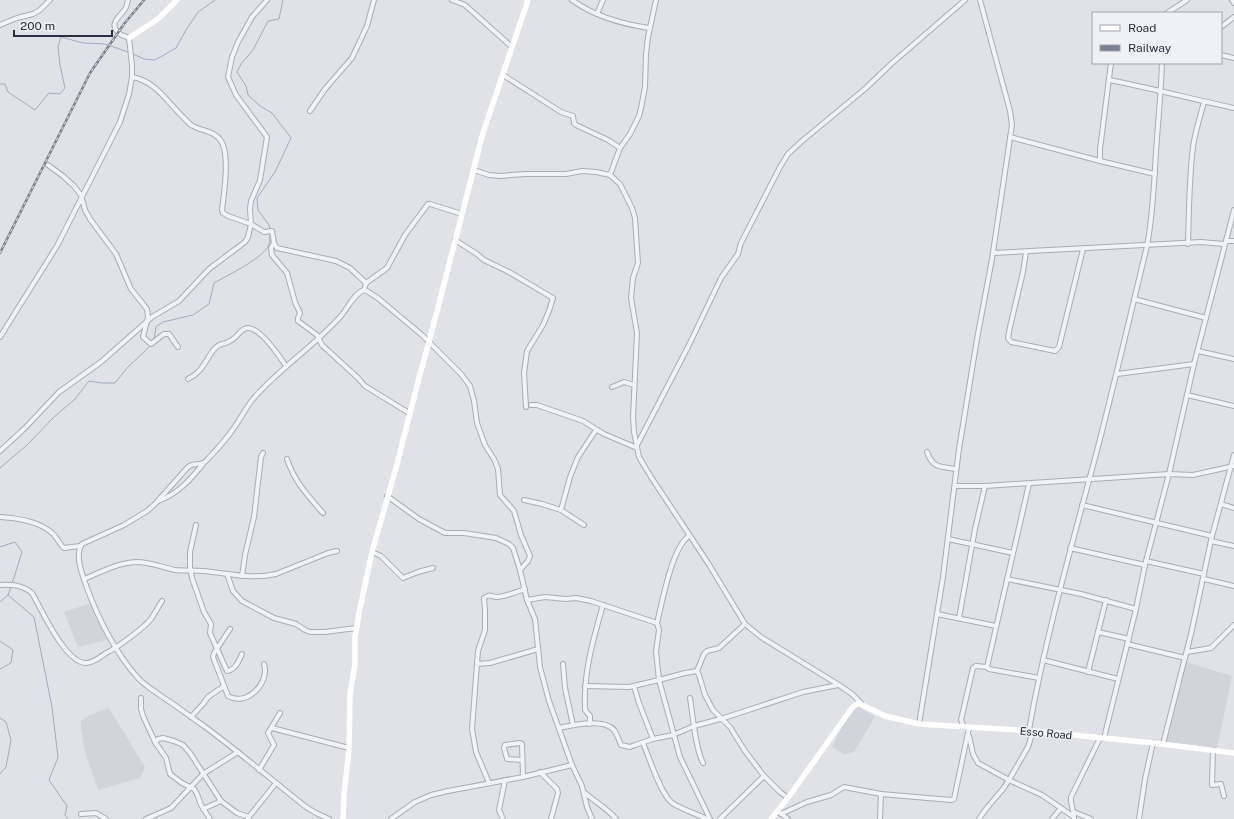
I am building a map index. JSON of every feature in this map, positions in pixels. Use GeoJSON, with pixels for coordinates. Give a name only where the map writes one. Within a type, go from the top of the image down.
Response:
{"type":"FeatureCollection","features":[{"type":"Feature","properties":{"kind":"street"},"geometry":{"type":"LineString","coordinates":[[0,25],[36,13],[50,0]]}},
{"type":"Feature","properties":{"kind":"street"},"geometry":{"type":"LineString","coordinates":[[128,0],[126,8],[114,23],[120,34],[129,38]]}},
{"type":"Feature","properties":{"kind":"street"},"geometry":{"type":"LineString","coordinates":[[129,38],[158,20],[177,0]]}},
{"type":"Feature","properties":{"kind":"street"},"geometry":{"type":"LineString","coordinates":[[0,451],[60,392],[101,362],[152,317],[179,301],[209,269],[245,242],[248,238],[251,224],[251,201],[261,176],[267,137],[236,95],[229,81],[228,74],[232,57],[238,42],[252,17],[267,0]]}},
{"type":"Feature","properties":{"kind":"street"},"geometry":{"type":"LineString","coordinates":[[310,111],[325,89],[352,58],[367,26],[374,0]]}},
{"type":"Feature","properties":{"kind":"street"},"geometry":{"type":"LineString","coordinates":[[452,0],[465,5],[512,47]]}},
{"type":"Feature","properties":{"kind":"street"},"geometry":{"type":"LineString","coordinates":[[343,819],[349,748],[350,697],[355,666],[356,628],[372,552],[429,342],[483,133],[528,0]]}},
{"type":"Feature","properties":{"kind":"street"},"geometry":{"type":"LineString","coordinates":[[572,0],[580,6],[606,18],[649,28]]}},
{"type":"Feature","properties":{"kind":"street"},"geometry":{"type":"LineString","coordinates":[[597,14],[604,0]]}},
{"type":"Feature","properties":{"kind":"street"},"geometry":{"type":"LineString","coordinates":[[610,175],[620,148],[630,134],[642,108],[649,28],[656,0]]}},
{"type":"Feature","properties":{"kind":"street"},"geometry":{"type":"LineString","coordinates":[[637,447],[721,278],[738,254],[741,243],[785,158],[802,141],[866,88],[891,64],[965,0]]}},
{"type":"Feature","properties":{"kind":"street"},"geometry":{"type":"LineString","coordinates":[[919,724],[948,539],[956,469],[974,354],[993,254],[1012,125],[1012,117],[980,0]]}},
{"type":"Feature","properties":{"kind":"street"},"geometry":{"type":"LineString","coordinates":[[1172,12],[1187,0]]}},
{"type":"Feature","properties":{"kind":"street"},"geometry":{"type":"LineString","coordinates":[[1222,26],[1234,17]]}},
{"type":"Feature","properties":{"kind":"street"},"geometry":{"type":"LineString","coordinates":[[0,337],[50,257],[69,223],[120,122],[129,94],[132,77],[129,38]]}},
{"type":"Feature","properties":{"kind":"street"},"geometry":{"type":"LineString","coordinates":[[1222,55],[1234,58]]}},
{"type":"Feature","properties":{"kind":"street"},"geometry":{"type":"LineString","coordinates":[[1100,161],[1100,149],[1111,64]]}},
{"type":"Feature","properties":{"kind":"street"},"geometry":{"type":"LineString","coordinates":[[979,819],[1009,780],[1029,744],[1043,660],[1070,548],[1116,374],[1151,229],[1162,64]]}},
{"type":"Feature","properties":{"kind":"street"},"geometry":{"type":"LineString","coordinates":[[502,75],[561,112],[573,116],[574,123],[576,125],[608,140],[620,148]]}},
{"type":"Feature","properties":{"kind":"street"},"geometry":{"type":"LineString","coordinates":[[132,77],[154,86],[192,125],[211,132],[220,139],[225,160],[225,186],[222,212],[228,216],[251,224],[264,232],[272,231],[274,243],[271,252],[287,273],[295,302],[300,313],[297,320],[318,338],[322,345],[354,374],[364,386],[409,412]]}},
{"type":"Feature","properties":{"kind":"street"},"geometry":{"type":"LineString","coordinates":[[1109,80],[1147,87],[1161,92],[1234,108]]}},
{"type":"Feature","properties":{"kind":"street"},"geometry":{"type":"LineString","coordinates":[[1188,244],[1189,198],[1193,151],[1204,102]]}},
{"type":"Feature","properties":{"kind":"street"},"geometry":{"type":"LineString","coordinates":[[1010,137],[1155,174]]}},
{"type":"Feature","properties":{"kind":"street"},"geometry":{"type":"LineString","coordinates":[[48,165],[70,181],[82,197],[85,210],[90,219],[112,247],[120,261],[131,289],[147,308],[148,317],[143,334],[144,338],[151,344],[164,334],[169,334],[178,347]]}},
{"type":"Feature","properties":{"kind":"street"},"geometry":{"type":"LineString","coordinates":[[474,170],[500,176],[525,174],[566,174],[582,171],[610,175],[620,184],[632,208],[635,218],[638,263],[633,278],[631,298],[637,333],[633,417],[639,457],[708,563],[745,624],[761,638],[839,685],[852,694],[861,704]]}},
{"type":"Feature","properties":{"kind":"street"},"geometry":{"type":"LineString","coordinates":[[157,502],[171,496],[179,490],[232,432],[252,400],[286,366],[340,317],[358,294],[364,290],[366,283],[387,268],[405,235],[428,204],[462,214]]}},
{"type":"Feature","properties":{"kind":"street"},"geometry":{"type":"LineString","coordinates":[[1074,816],[1071,797],[1102,738],[1128,642],[1194,364],[1234,210]]}},
{"type":"Feature","properties":{"kind":"street"},"geometry":{"type":"LineString","coordinates":[[455,240],[484,260],[509,272],[553,298],[543,325],[527,351],[524,365],[526,407]]}},
{"type":"Feature","properties":{"kind":"street"},"geometry":{"type":"LineString","coordinates":[[993,254],[1053,249],[1083,249],[1210,242],[1225,243],[1234,241]]}},
{"type":"Feature","properties":{"kind":"street"},"geometry":{"type":"LineString","coordinates":[[274,243],[278,248],[283,250],[336,262],[350,268],[366,283]]}},
{"type":"Feature","properties":{"kind":"street"},"geometry":{"type":"LineString","coordinates":[[1026,252],[1008,338],[1011,342],[1055,351],[1059,347],[1083,249]]}},
{"type":"Feature","properties":{"kind":"street"},"geometry":{"type":"LineString","coordinates":[[364,290],[379,299],[429,342],[461,374],[470,386],[477,423],[485,444],[498,469],[500,495],[514,511],[521,535],[530,556],[528,561],[520,570]]}},
{"type":"Feature","properties":{"kind":"street"},"geometry":{"type":"LineString","coordinates":[[1134,299],[1206,318]]}},
{"type":"Feature","properties":{"kind":"street"},"geometry":{"type":"LineString","coordinates":[[188,379],[202,369],[216,347],[221,343],[230,341],[246,328],[252,328],[266,340],[286,366]]}},
{"type":"Feature","properties":{"kind":"street"},"geometry":{"type":"LineString","coordinates":[[1198,351],[1234,360]]}},
{"type":"Feature","properties":{"kind":"street"},"geometry":{"type":"LineString","coordinates":[[1116,374],[1194,364]]}},
{"type":"Feature","properties":{"kind":"street"},"geometry":{"type":"LineString","coordinates":[[612,387],[624,382],[634,385]]}},
{"type":"Feature","properties":{"kind":"street"},"geometry":{"type":"LineString","coordinates":[[1187,395],[1234,406]]}},
{"type":"Feature","properties":{"kind":"street"},"geometry":{"type":"LineString","coordinates":[[531,405],[537,405],[583,421],[611,438],[637,447]]}},
{"type":"Feature","properties":{"kind":"street"},"geometry":{"type":"LineString","coordinates":[[561,510],[570,477],[578,457],[596,430]]}},
{"type":"Feature","properties":{"kind":"street"},"geometry":{"type":"LineString","coordinates":[[927,452],[932,463],[935,465],[956,469]]}},
{"type":"Feature","properties":{"kind":"street"},"geometry":{"type":"LineString","coordinates":[[242,576],[247,543],[254,517],[261,457],[263,453]]}},
{"type":"Feature","properties":{"kind":"street"},"geometry":{"type":"LineString","coordinates":[[1163,744],[1204,579],[1212,539],[1234,455]]}},
{"type":"Feature","properties":{"kind":"street"},"geometry":{"type":"LineString","coordinates":[[287,460],[292,473],[303,491],[323,513]]}},
{"type":"Feature","properties":{"kind":"street"},"geometry":{"type":"LineString","coordinates":[[0,517],[29,521],[47,529],[53,533],[64,548],[80,546],[85,542],[124,525],[147,511],[188,467],[192,464],[198,465],[205,462]]}},
{"type":"Feature","properties":{"kind":"street"},"geometry":{"type":"LineString","coordinates":[[955,486],[1029,484],[1169,474],[1193,475],[1232,466]]}},
{"type":"Feature","properties":{"kind":"street"},"geometry":{"type":"LineString","coordinates":[[987,667],[1029,484]]}},
{"type":"Feature","properties":{"kind":"street"},"geometry":{"type":"LineString","coordinates":[[959,618],[972,544],[985,486]]}},
{"type":"Feature","properties":{"kind":"street"},"geometry":{"type":"LineString","coordinates":[[387,496],[419,519],[445,533],[485,536],[503,540],[513,548],[527,600],[535,619],[544,684],[572,765],[584,792],[587,807],[592,819]]}},
{"type":"Feature","properties":{"kind":"street"},"geometry":{"type":"LineString","coordinates":[[524,500],[561,510],[584,525]]}},
{"type":"Feature","properties":{"kind":"street"},"geometry":{"type":"LineString","coordinates":[[1221,504],[1234,508]]}},
{"type":"Feature","properties":{"kind":"street"},"geometry":{"type":"LineString","coordinates":[[1082,505],[1156,522],[1234,546]]}},
{"type":"Feature","properties":{"kind":"street"},"geometry":{"type":"LineString","coordinates":[[196,525],[189,557],[191,570],[204,612],[212,624],[210,633],[224,668],[228,671],[237,664],[242,654]]}},
{"type":"Feature","properties":{"kind":"street"},"geometry":{"type":"LineString","coordinates":[[689,536],[684,540],[674,557],[657,623],[659,630],[656,652],[659,680],[680,757],[710,819]]}},
{"type":"Feature","properties":{"kind":"street"},"geometry":{"type":"LineString","coordinates":[[948,539],[1013,553]]}},
{"type":"Feature","properties":{"kind":"street"},"geometry":{"type":"LineString","coordinates":[[80,546],[80,565],[84,580],[101,619],[129,667],[144,684],[238,752],[306,807],[329,819]]}},
{"type":"Feature","properties":{"kind":"street"},"geometry":{"type":"LineString","coordinates":[[1070,548],[1204,574]]}},
{"type":"Feature","properties":{"kind":"street"},"geometry":{"type":"LineString","coordinates":[[84,580],[115,566],[135,562],[155,564],[176,570],[191,570],[254,577],[271,575],[337,551]]}},
{"type":"Feature","properties":{"kind":"street"},"geometry":{"type":"LineString","coordinates":[[372,552],[381,556],[403,578],[433,568]]}},
{"type":"Feature","properties":{"kind":"street"},"geometry":{"type":"LineString","coordinates":[[227,574],[230,586],[238,597],[247,605],[274,618],[296,624],[310,632],[325,632],[356,628]]}},
{"type":"Feature","properties":{"kind":"street"},"geometry":{"type":"LineString","coordinates":[[1007,579],[1106,600],[1136,610]]}},
{"type":"Feature","properties":{"kind":"street"},"geometry":{"type":"LineString","coordinates":[[1204,579],[1234,586]]}},
{"type":"Feature","properties":{"kind":"street"},"geometry":{"type":"LineString","coordinates":[[0,584],[26,588],[32,593],[63,648],[83,663],[92,662],[116,647],[148,622],[162,600]]}},
{"type":"Feature","properties":{"kind":"street"},"geometry":{"type":"LineString","coordinates":[[489,783],[476,752],[472,729],[478,647],[485,630],[484,597],[490,595],[498,597],[525,589]]}},
{"type":"Feature","properties":{"kind":"street"},"geometry":{"type":"LineString","coordinates":[[527,600],[545,597],[566,599],[576,598],[603,605],[657,623]]}},
{"type":"Feature","properties":{"kind":"street"},"geometry":{"type":"LineString","coordinates":[[1088,672],[1106,600]]}},
{"type":"Feature","properties":{"kind":"street"},"geometry":{"type":"LineString","coordinates":[[589,724],[590,716],[584,710],[585,686],[591,647],[603,605]]}},
{"type":"Feature","properties":{"kind":"street"},"geometry":{"type":"LineString","coordinates":[[937,614],[996,626]]}},
{"type":"Feature","properties":{"kind":"street"},"geometry":{"type":"LineString","coordinates":[[745,624],[719,648],[707,651],[704,654],[697,671],[708,702],[713,710],[730,728],[745,752],[764,776],[788,798]]}},
{"type":"Feature","properties":{"kind":"street"},"geometry":{"type":"LineString","coordinates":[[1186,652],[1210,648],[1234,625]]}},
{"type":"Feature","properties":{"kind":"street"},"geometry":{"type":"LineString","coordinates":[[230,629],[214,653],[213,657],[227,695],[238,699],[248,697],[260,687],[265,672],[264,664]]}},
{"type":"Feature","properties":{"kind":"street"},"geometry":{"type":"LineString","coordinates":[[1098,632],[1185,658]]}},
{"type":"Feature","properties":{"kind":"street"},"geometry":{"type":"LineString","coordinates":[[477,664],[490,663],[538,649]]}},
{"type":"Feature","properties":{"kind":"street"},"geometry":{"type":"LineString","coordinates":[[1043,660],[1118,679]]}},
{"type":"Feature","properties":{"kind":"street"},"geometry":{"type":"LineString","coordinates":[[563,664],[565,688],[573,725]]}},
{"type":"Feature","properties":{"kind":"street"},"geometry":{"type":"LineString","coordinates":[[1039,678],[989,669],[987,667],[976,666],[973,668],[961,720],[967,729],[973,754],[978,764],[1042,795],[1074,816],[1091,819]]}},
{"type":"Feature","properties":{"kind":"street"},"geometry":{"type":"LineString","coordinates":[[585,686],[634,686],[697,671]]}},
{"type":"Feature","properties":{"kind":"street"},"geometry":{"type":"LineString","coordinates":[[559,728],[595,723],[608,726],[614,730],[621,745],[630,747],[803,692],[839,685]]}},
{"type":"Feature","properties":{"kind":"street"},"geometry":{"type":"LineString","coordinates":[[191,717],[204,704],[208,697],[224,686]]}},
{"type":"Feature","properties":{"kind":"street"},"geometry":{"type":"LineString","coordinates":[[634,686],[653,739]]}},
{"type":"Feature","properties":{"kind":"street"},"geometry":{"type":"LineString","coordinates":[[141,698],[142,716],[155,742],[166,758],[170,774],[182,783],[191,787],[197,794],[203,809],[210,819]]}},
{"type":"Feature","properties":{"kind":"street"},"geometry":{"type":"LineString","coordinates":[[690,698],[694,726],[703,763]]}},
{"type":"Feature","properties":{"kind":"street"},"geometry":{"type":"LineString","coordinates":[[771,819],[779,812],[855,704],[861,704]]}},
{"type":"Feature","properties":{"kind":"street","name":"Esso Road"},"geometry":{"type":"LineString","coordinates":[[861,704],[885,716],[919,724],[967,729],[1031,731],[1163,744],[1234,753]]}},
{"type":"Feature","properties":{"kind":"street"},"geometry":{"type":"LineString","coordinates":[[259,770],[274,746],[268,734],[280,713]]}},
{"type":"Feature","properties":{"kind":"street"},"geometry":{"type":"LineString","coordinates":[[272,728],[349,748]]}},
{"type":"Feature","properties":{"kind":"street"},"geometry":{"type":"LineString","coordinates":[[779,812],[831,795],[844,787],[881,794],[951,800],[954,799],[967,729]]}},
{"type":"Feature","properties":{"kind":"street"},"geometry":{"type":"LineString","coordinates":[[155,742],[159,739],[166,738],[183,745],[190,753],[221,801],[237,813],[248,818],[276,783]]}},
{"type":"Feature","properties":{"kind":"street"},"geometry":{"type":"LineString","coordinates":[[522,760],[507,760],[504,748],[505,745],[520,743],[522,760],[523,777]]}},
{"type":"Feature","properties":{"kind":"street"},"geometry":{"type":"LineString","coordinates":[[643,743],[659,783],[668,799],[675,805],[707,819]]}},
{"type":"Feature","properties":{"kind":"street"},"geometry":{"type":"LineString","coordinates":[[1139,819],[1145,779],[1153,743]]}},
{"type":"Feature","properties":{"kind":"street"},"geometry":{"type":"LineString","coordinates":[[1213,750],[1212,785],[1221,784],[1224,796]]}},
{"type":"Feature","properties":{"kind":"street"},"geometry":{"type":"LineString","coordinates":[[146,819],[169,810],[203,774],[238,752]]}},
{"type":"Feature","properties":{"kind":"street"},"geometry":{"type":"LineString","coordinates":[[392,819],[416,802],[432,795],[523,777],[572,765]]}},
{"type":"Feature","properties":{"kind":"street"},"geometry":{"type":"LineString","coordinates":[[540,772],[557,789],[558,793],[551,819]]}},
{"type":"Feature","properties":{"kind":"street"},"geometry":{"type":"LineString","coordinates":[[720,819],[764,776]]}},
{"type":"Feature","properties":{"kind":"street"},"geometry":{"type":"LineString","coordinates":[[503,819],[499,810],[504,780]]}},
{"type":"Feature","properties":{"kind":"street"},"geometry":{"type":"LineString","coordinates":[[584,792],[609,811],[616,819]]}},
{"type":"Feature","properties":{"kind":"street"},"geometry":{"type":"LineString","coordinates":[[880,819],[881,794]]}},
{"type":"Feature","properties":{"kind":"street"},"geometry":{"type":"LineString","coordinates":[[203,809],[221,801]]}},
{"type":"Feature","properties":{"kind":"street"},"geometry":{"type":"LineString","coordinates":[[1052,819],[1061,808]]}},
{"type":"Feature","properties":{"kind":"street"},"geometry":{"type":"LineString","coordinates":[[779,812],[788,819]]}},
{"type":"Feature","properties":{"kind":"street"},"geometry":{"type":"LineString","coordinates":[[82,814],[96,813],[106,819]]}},
{"type":"Feature","properties":{"kind":"shaded area"},"geometry":{"type":"Polygon","coordinates":[[[91,603],[107,640],[78,647],[64,612],[91,603]]]}},
{"type":"Feature","properties":{"kind":"shaded area"},"geometry":{"type":"Polygon","coordinates":[[[1186,662],[1232,676],[1217,749],[1165,742],[1186,662]]]}},
{"type":"Feature","properties":{"kind":"shaded area"},"geometry":{"type":"Polygon","coordinates":[[[856,705],[875,717],[854,752],[844,754],[832,747],[841,728],[856,705]]]}},
{"type":"Feature","properties":{"kind":"shaded area"},"geometry":{"type":"Polygon","coordinates":[[[109,708],[145,767],[140,778],[98,790],[86,755],[81,731],[81,721],[90,715],[109,708]]]}},
{"type":"Feature","properties":{"kind":"waterway"},"geometry":{"type":"LineString","coordinates":[[133,54],[144,59],[155,60],[176,48],[198,12],[215,0]]}},
{"type":"Feature","properties":{"kind":"waterway"},"geometry":{"type":"LineString","coordinates":[[270,229],[269,225],[258,210],[257,198],[275,172],[291,138],[272,113],[260,106],[248,95],[246,86],[237,72],[241,64],[253,50],[268,21],[279,19],[283,0]]}},
{"type":"Feature","properties":{"kind":"waterway"},"geometry":{"type":"LineString","coordinates":[[0,84],[5,84],[8,92],[35,110],[49,93],[60,94],[65,88],[58,46],[61,37],[83,43],[105,44],[128,52]]}},
{"type":"Feature","properties":{"kind":"waterway"},"geometry":{"type":"LineString","coordinates":[[154,340],[156,327],[163,322],[193,315],[209,304],[214,283],[259,256],[269,245],[270,233]]}},
{"type":"Feature","properties":{"kind":"waterway"},"geometry":{"type":"LineString","coordinates":[[0,468],[27,445],[54,417],[75,399],[89,381],[115,383],[127,368],[150,346]]}},
{"type":"Feature","properties":{"kind":"waterway"},"geometry":{"type":"LineString","coordinates":[[0,547],[15,542],[22,552],[12,584]]}},
{"type":"Feature","properties":{"kind":"waterway"},"geometry":{"type":"LineString","coordinates":[[0,602],[8,595],[11,587]]}},
{"type":"Feature","properties":{"kind":"waterway"},"geometry":{"type":"LineString","coordinates":[[8,595],[34,617],[52,707],[58,757],[49,780],[67,806],[65,815],[68,819]]}},
{"type":"Feature","properties":{"kind":"waterway"},"geometry":{"type":"LineString","coordinates":[[0,641],[13,650],[11,663],[0,669]]}},
{"type":"Feature","properties":{"kind":"waterway"},"geometry":{"type":"LineString","coordinates":[[0,718],[6,722],[11,740],[6,767],[0,774]]}},
{"type":"Feature","properties":{"kind":"railway"},"geometry":{"type":"LineString","coordinates":[[0,253],[90,73],[124,24],[144,0]]}}]}
